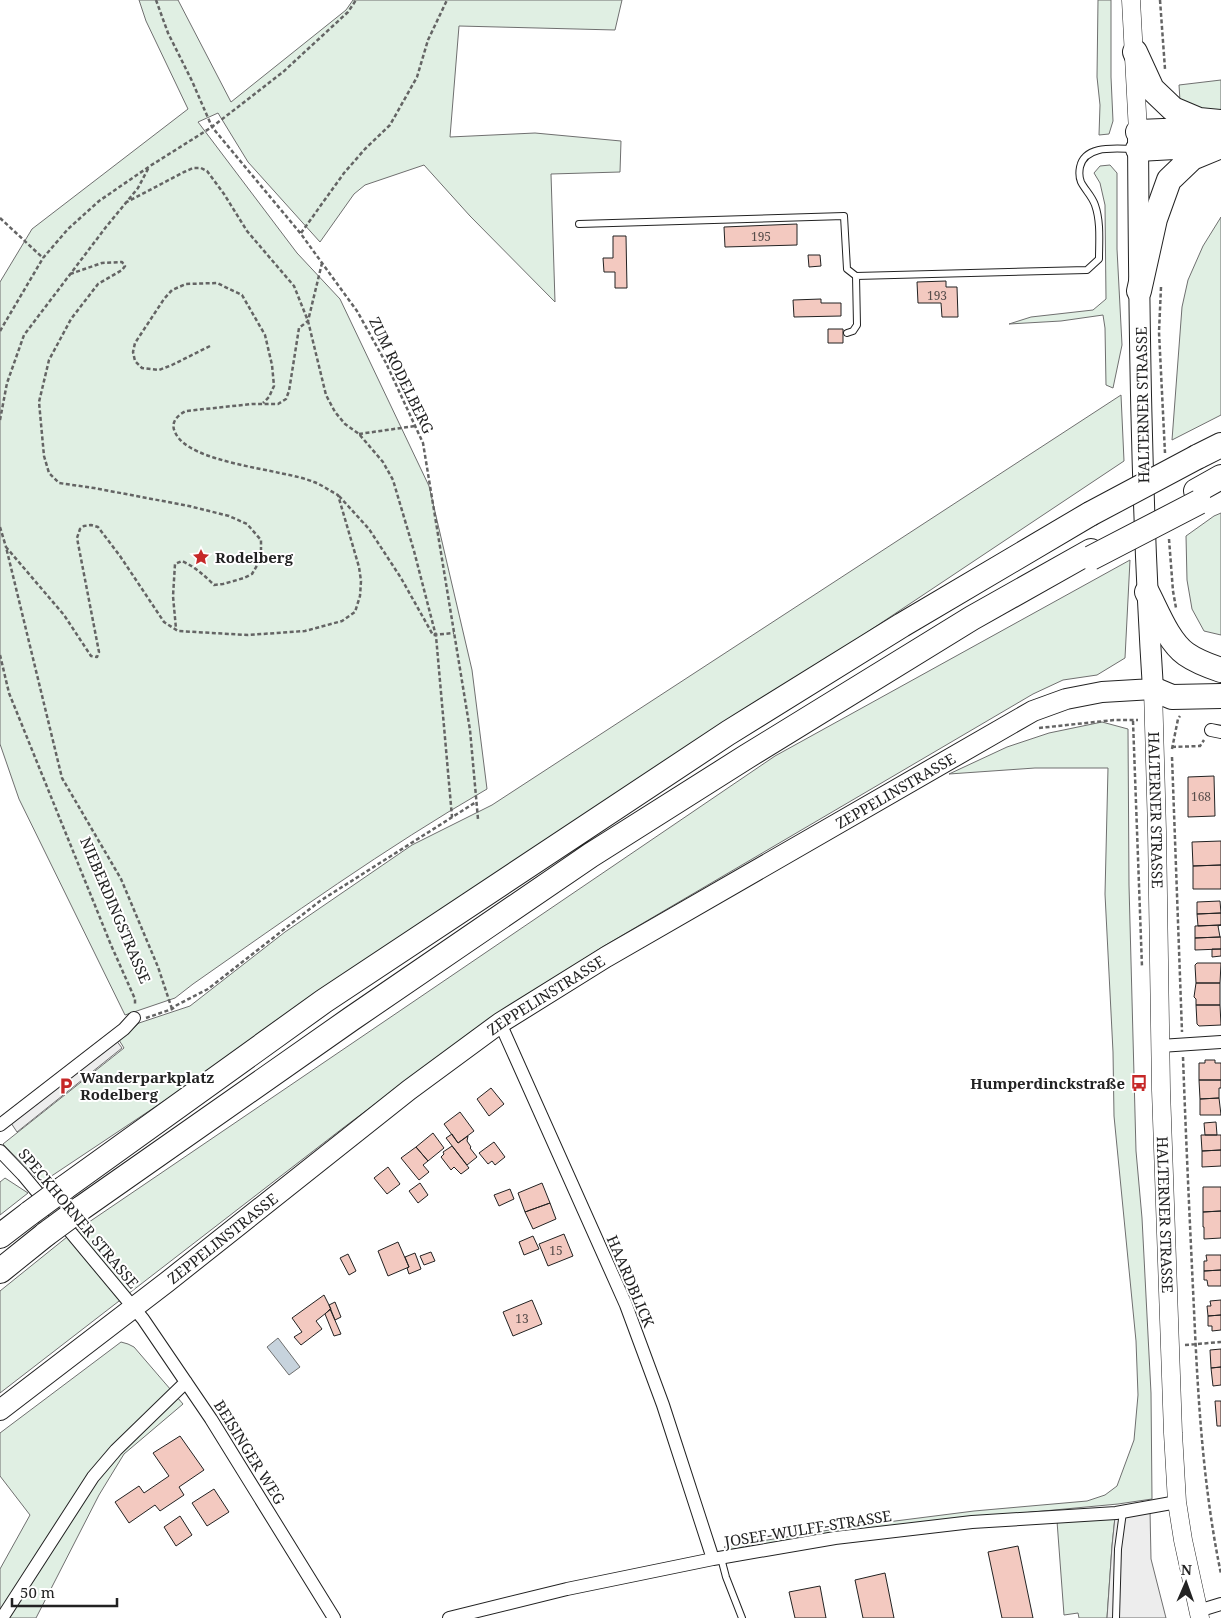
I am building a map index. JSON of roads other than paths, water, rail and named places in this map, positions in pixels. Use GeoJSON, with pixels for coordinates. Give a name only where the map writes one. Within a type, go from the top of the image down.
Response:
{"type":"FeatureCollection","features":[{"type":"Feature","properties":{"kind":"highway"},"geometry":{"type":"LineString","coordinates":[[1134,52],[1152,89],[1173,109],[1199,120],[1221,122]]}},
{"type":"Feature","properties":{"kind":"highway"},"geometry":{"type":"LineString","coordinates":[[1138,140],[1221,128]]}},
{"type":"Feature","properties":{"kind":"highway"},"geometry":{"type":"LineString","coordinates":[[1138,140],[1221,145]]}},
{"type":"Feature","properties":{"kind":"highway"},"geometry":{"type":"LineString","coordinates":[[1150,287],[1155,219],[1170,180],[1192,158],[1221,145]]}},
{"type":"Feature","properties":{"kind":"highway"},"geometry":{"type":"LineString","coordinates":[[0,1236],[324,1001],[728,733],[902,625],[1090,514],[1221,445]]}},
{"type":"Feature","properties":{"kind":"highway"},"geometry":{"type":"LineString","coordinates":[[0,1270],[80,1209],[591,855],[824,708],[972,618],[1197,496],[1221,477]]}},
{"type":"Feature","properties":{"kind":"highway"},"geometry":{"type":"LineString","coordinates":[[1197,496],[1221,492]]}},
{"type":"Feature","properties":{"kind":"highway"},"geometry":{"type":"LineString","coordinates":[[1147,592],[1170,636],[1185,653],[1208,666],[1221,670]]}},
{"type":"Feature","properties":{"kind":"highway"},"geometry":{"type":"LineString","coordinates":[[1153,688],[1172,681],[1221,679]]}},
{"type":"Feature","properties":{"kind":"highway"},"geometry":{"type":"LineString","coordinates":[[1153,688],[1172,697],[1221,696]]}},
{"type":"Feature","properties":{"kind":"main road","name":"HALTERNER STRASSE"},"geometry":{"type":"LineString","coordinates":[[1131,0],[1138,140],[1150,287],[1147,592],[1154,720],[1160,1046],[1169,1346],[1178,1502],[1183,1540],[1199,1614]]}},
{"type":"Feature","properties":{"kind":"main road","name":"ZEPPELINSTRASSE"},"geometry":{"type":"LineString","coordinates":[[0,1410],[409,1090],[500,1023],[606,956],[1033,711],[1066,699],[1102,692],[1153,688]]}},
{"type":"Feature","properties":{"kind":"street"},"geometry":{"type":"LineString","coordinates":[[0,1126],[124,1030],[134,1018]]}},
{"type":"Feature","properties":{"kind":"street","name":"HAARDBLICK"},"geometry":{"type":"LineString","coordinates":[[500,1023],[626,1305],[717,1558]]}},
{"type":"Feature","properties":{"kind":"street"},"geometry":{"type":"LineString","coordinates":[[1160,1046],[1221,1042]]}},
{"type":"Feature","properties":{"kind":"street","name":"SPECKHORNER STRASSE"},"geometry":{"type":"LineString","coordinates":[[0,1151],[23,1175],[134,1307]]}},
{"type":"Feature","properties":{"kind":"street","name":"BEISINGER WEG"},"geometry":{"type":"LineString","coordinates":[[134,1307],[211,1420],[334,1618]]}},
{"type":"Feature","properties":{"kind":"street"},"geometry":{"type":"LineString","coordinates":[[2,1618],[93,1477],[116,1450],[186,1382]]}},
{"type":"Feature","properties":{"kind":"street","name":"JOSEF-WULFF-STRASSE"},"geometry":{"type":"LineString","coordinates":[[449,1618],[567,1589],[717,1558],[834,1538],[972,1522],[1123,1512],[1178,1502]]}},
{"type":"Feature","properties":{"kind":"street"},"geometry":{"type":"LineString","coordinates":[[1199,1614],[1221,1604]]}},
{"type":"Feature","properties":{"kind":"lane"},"geometry":{"type":"LineString","coordinates":[[579,224],[844,216],[847,268],[856,276],[1087,270],[1099,260],[1099,224],[1096,206],[1080,181],[1081,162],[1088,155],[1100,150],[1138,140]]}},
{"type":"Feature","properties":{"kind":"lane"},"geometry":{"type":"LineString","coordinates":[[847,333],[853,331],[857,325],[856,276]]}},
{"type":"Feature","properties":{"kind":"lane"},"geometry":{"type":"LineString","coordinates":[[1116,1618],[1118,1549],[1123,1512]]}},
{"type":"Feature","properties":{"kind":"lane"},"geometry":{"type":"LineString","coordinates":[[717,1558],[742,1618]]}},
{"type":"Feature","properties":{"kind":"place","name":"Rodelberg"},"geometry":{"type":"Point","coordinates":[201,557]}},
{"type":"Feature","properties":{"kind":"place","name":"Humperdinckstraße"},"geometry":{"type":"Point","coordinates":[1139,1083]}},
{"type":"Feature","properties":{"kind":"place","name":"Wanderparkplatz Rodelberg"},"geometry":{"type":"Point","coordinates":[66,1086]}}]}
